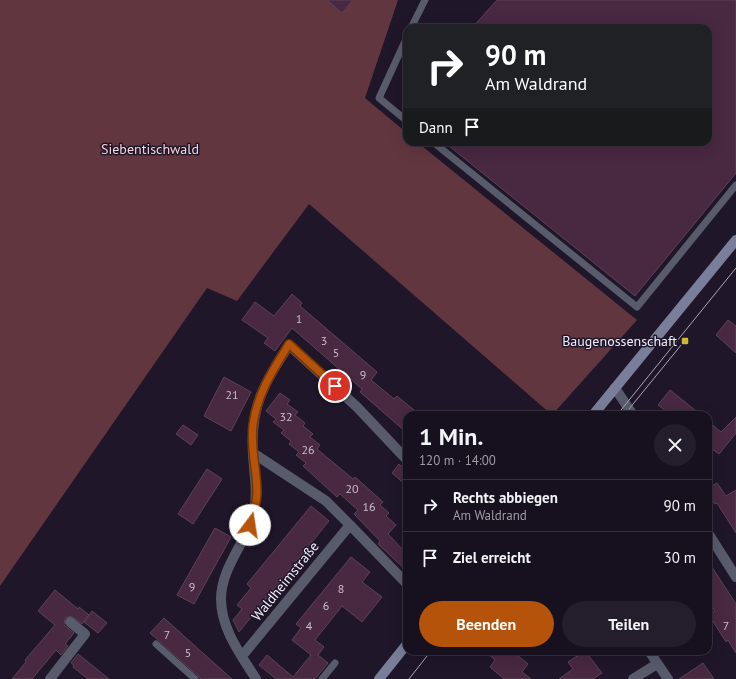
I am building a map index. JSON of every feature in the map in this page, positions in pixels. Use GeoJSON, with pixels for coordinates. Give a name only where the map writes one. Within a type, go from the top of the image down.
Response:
{"type":"FeatureCollection","features":[{"type":"Feature","properties":{"kind":"main road"},"geometry":{"type":"LineString","coordinates":[[596,411],[736,240]]}},
{"type":"Feature","properties":{"kind":"main road"},"geometry":{"type":"LineString","coordinates":[[379,679],[403,649]]}},
{"type":"Feature","properties":{"kind":"street"},"geometry":{"type":"LineString","coordinates":[[256,679],[242,656],[224,620],[221,599],[231,562],[250,525],[254,512],[257,493],[253,453],[253,426],[257,403],[266,382],[289,344],[324,376],[403,456]]}},
{"type":"Feature","properties":{"kind":"street"},"geometry":{"type":"LineString","coordinates":[[615,388],[630,411]]}},
{"type":"Feature","properties":{"kind":"street"},"geometry":{"type":"LineString","coordinates":[[253,453],[326,501],[403,580]]}},
{"type":"Feature","properties":{"kind":"street","name":"Waldheimstraße"},"geometry":{"type":"LineString","coordinates":[[242,656],[350,525]]}},
{"type":"Feature","properties":{"kind":"street"},"geometry":{"type":"LineString","coordinates":[[712,539],[736,577]]}},
{"type":"Feature","properties":{"kind":"street"},"geometry":{"type":"LineString","coordinates":[[50,679],[85,634],[70,622]]}},
{"type":"Feature","properties":{"kind":"street"},"geometry":{"type":"LineString","coordinates":[[651,655],[668,679]]}},
{"type":"Feature","properties":{"kind":"street"},"geometry":{"type":"LineString","coordinates":[[634,679],[657,664]]}},
{"type":"Feature","properties":{"kind":"lane"},"geometry":{"type":"LineString","coordinates":[[414,24],[425,0]]}},
{"type":"Feature","properties":{"kind":"lane"},"geometry":{"type":"LineString","coordinates":[[403,46],[379,98],[403,118]]}},
{"type":"Feature","properties":{"kind":"lane"},"geometry":{"type":"LineString","coordinates":[[438,146],[637,307],[736,185]]}},
{"type":"Feature","properties":{"kind":"lane"},"geometry":{"type":"LineString","coordinates":[[156,644],[195,679]]}},
{"type":"Feature","properties":{"kind":"lane"},"geometry":{"type":"LineString","coordinates":[[322,679],[335,663]]}},
{"type":"Feature","properties":{"kind":"green space","name":"Siebentischwald"},"geometry":{"type":"Polygon","coordinates":[[[0,0],[398,0],[365,98],[403,130],[403,146],[422,146],[637,320],[556,411],[547,411],[309,204],[237,301],[207,288],[0,586],[0,0]]]}},
{"type":"Feature","properties":{"kind":"building"},"geometry":{"type":"Polygon","coordinates":[[[327,0],[353,0],[342,13],[327,0]]]}},
{"type":"Feature","properties":{"kind":"building"},"geometry":{"type":"Polygon","coordinates":[[[497,0],[736,0],[736,173],[635,296],[449,146],[712,146],[712,24],[476,24],[497,0]]]}},
{"type":"Feature","properties":{"kind":"building"},"geometry":{"type":"Polygon","coordinates":[[[292,294],[302,303],[300,306],[377,372],[371,380],[394,399],[397,396],[415,411],[403,411],[403,430],[360,392],[362,389],[292,328],[275,351],[264,343],[268,338],[242,320],[255,302],[274,316],[292,294]]]}},
{"type":"Feature","properties":{"kind":"building"},"geometry":{"type":"Polygon","coordinates":[[[728,320],[736,326],[736,353],[716,335],[728,320]]]}},
{"type":"Feature","properties":{"kind":"building"},"geometry":{"type":"Polygon","coordinates":[[[224,377],[251,392],[231,431],[204,416],[224,377]]]}},
{"type":"Feature","properties":{"kind":"building"},"geometry":{"type":"Polygon","coordinates":[[[670,390],[696,411],[666,411],[658,405],[670,390]]]}},
{"type":"Feature","properties":{"kind":"building"},"geometry":{"type":"Polygon","coordinates":[[[280,393],[290,400],[287,404],[298,412],[295,415],[305,423],[303,426],[313,434],[310,437],[320,445],[317,449],[353,479],[355,477],[383,502],[380,505],[389,513],[386,516],[396,525],[388,534],[403,550],[403,567],[378,544],[380,541],[354,514],[358,510],[340,494],[337,497],[303,466],[306,463],[296,455],[299,452],[289,444],[291,441],[281,433],[284,430],[273,422],[276,419],[266,411],[280,393]]]}},
{"type":"Feature","properties":{"kind":"building"},"geometry":{"type":"Polygon","coordinates":[[[736,417],[736,433],[719,454],[712,449],[712,424],[721,432],[736,417]]]}},
{"type":"Feature","properties":{"kind":"building"},"geometry":{"type":"Polygon","coordinates":[[[183,425],[198,435],[191,445],[176,434],[183,425]]]}},
{"type":"Feature","properties":{"kind":"building"},"geometry":{"type":"Polygon","coordinates":[[[399,464],[403,468],[403,483],[392,473],[399,464]]]}},
{"type":"Feature","properties":{"kind":"building"},"geometry":{"type":"Polygon","coordinates":[[[207,469],[222,479],[193,524],[178,514],[207,469]]]}},
{"type":"Feature","properties":{"kind":"building"},"geometry":{"type":"Polygon","coordinates":[[[717,483],[726,496],[736,490],[736,533],[717,503],[715,504],[712,500],[712,486],[717,483]]]}},
{"type":"Feature","properties":{"kind":"building"},"geometry":{"type":"Polygon","coordinates":[[[311,506],[329,521],[239,632],[233,620],[242,609],[237,605],[251,588],[247,584],[311,506]]]}},
{"type":"Feature","properties":{"kind":"building"},"geometry":{"type":"Polygon","coordinates":[[[215,528],[231,537],[194,604],[177,595],[215,528]]]}},
{"type":"Feature","properties":{"kind":"building"},"geometry":{"type":"Polygon","coordinates":[[[351,557],[370,572],[362,582],[382,597],[362,622],[342,606],[315,640],[324,647],[318,655],[328,663],[315,679],[276,679],[259,665],[267,655],[293,677],[311,655],[292,640],[301,628],[296,624],[351,557]]]}},
{"type":"Feature","properties":{"kind":"building"},"geometry":{"type":"Polygon","coordinates":[[[712,567],[736,604],[736,653],[728,640],[726,642],[712,620],[712,613],[715,611],[712,607],[712,567]]]}},
{"type":"Feature","properties":{"kind":"building"},"geometry":{"type":"Polygon","coordinates":[[[55,590],[78,609],[79,607],[89,615],[82,624],[71,616],[65,618],[64,625],[74,633],[65,644],[68,646],[61,655],[56,650],[32,679],[12,679],[26,662],[25,660],[55,625],[38,611],[55,590]]]}},
{"type":"Feature","properties":{"kind":"building"},"geometry":{"type":"Polygon","coordinates":[[[92,611],[107,623],[98,633],[84,622],[92,611]]]}},
{"type":"Feature","properties":{"kind":"building"},"geometry":{"type":"Polygon","coordinates":[[[164,618],[232,679],[201,679],[150,633],[164,618]]]}},
{"type":"Feature","properties":{"kind":"building"},"geometry":{"type":"Polygon","coordinates":[[[78,654],[109,679],[88,679],[73,667],[74,665],[71,663],[78,654]]]}},
{"type":"Feature","properties":{"kind":"building"},"geometry":{"type":"Polygon","coordinates":[[[489,655],[517,655],[528,664],[522,672],[531,679],[504,679],[490,667],[495,660],[489,655]]]}},
{"type":"Feature","properties":{"kind":"building"},"geometry":{"type":"Polygon","coordinates":[[[579,655],[588,655],[602,673],[593,679],[559,679],[573,669],[568,662],[579,655]]]}},
{"type":"Feature","properties":{"kind":"building"},"geometry":{"type":"Polygon","coordinates":[[[703,663],[714,679],[679,679],[703,663]]]}},
{"type":"Feature","properties":{"kind":"tram line"},"geometry":{"type":"LineString","coordinates":[[620,411],[736,268]]}},
{"type":"Feature","properties":{"kind":"tram line"},"geometry":{"type":"LineString","coordinates":[[629,409],[682,344]]}},
{"type":"Feature","properties":{"kind":"tram line"},"geometry":{"type":"LineString","coordinates":[[409,679],[428,655]]}},
{"type":"Feature","properties":{"kind":"place","name":"Baugenossenschaft"},"geometry":{"type":"Point","coordinates":[685,341]}},
{"type":"Feature","properties":{"kind":"route"},"geometry":{"type":"LineString","coordinates":[[250,525],[257,493],[253,453],[253,426],[257,403],[266,382],[289,344],[335,386]]}}]}
